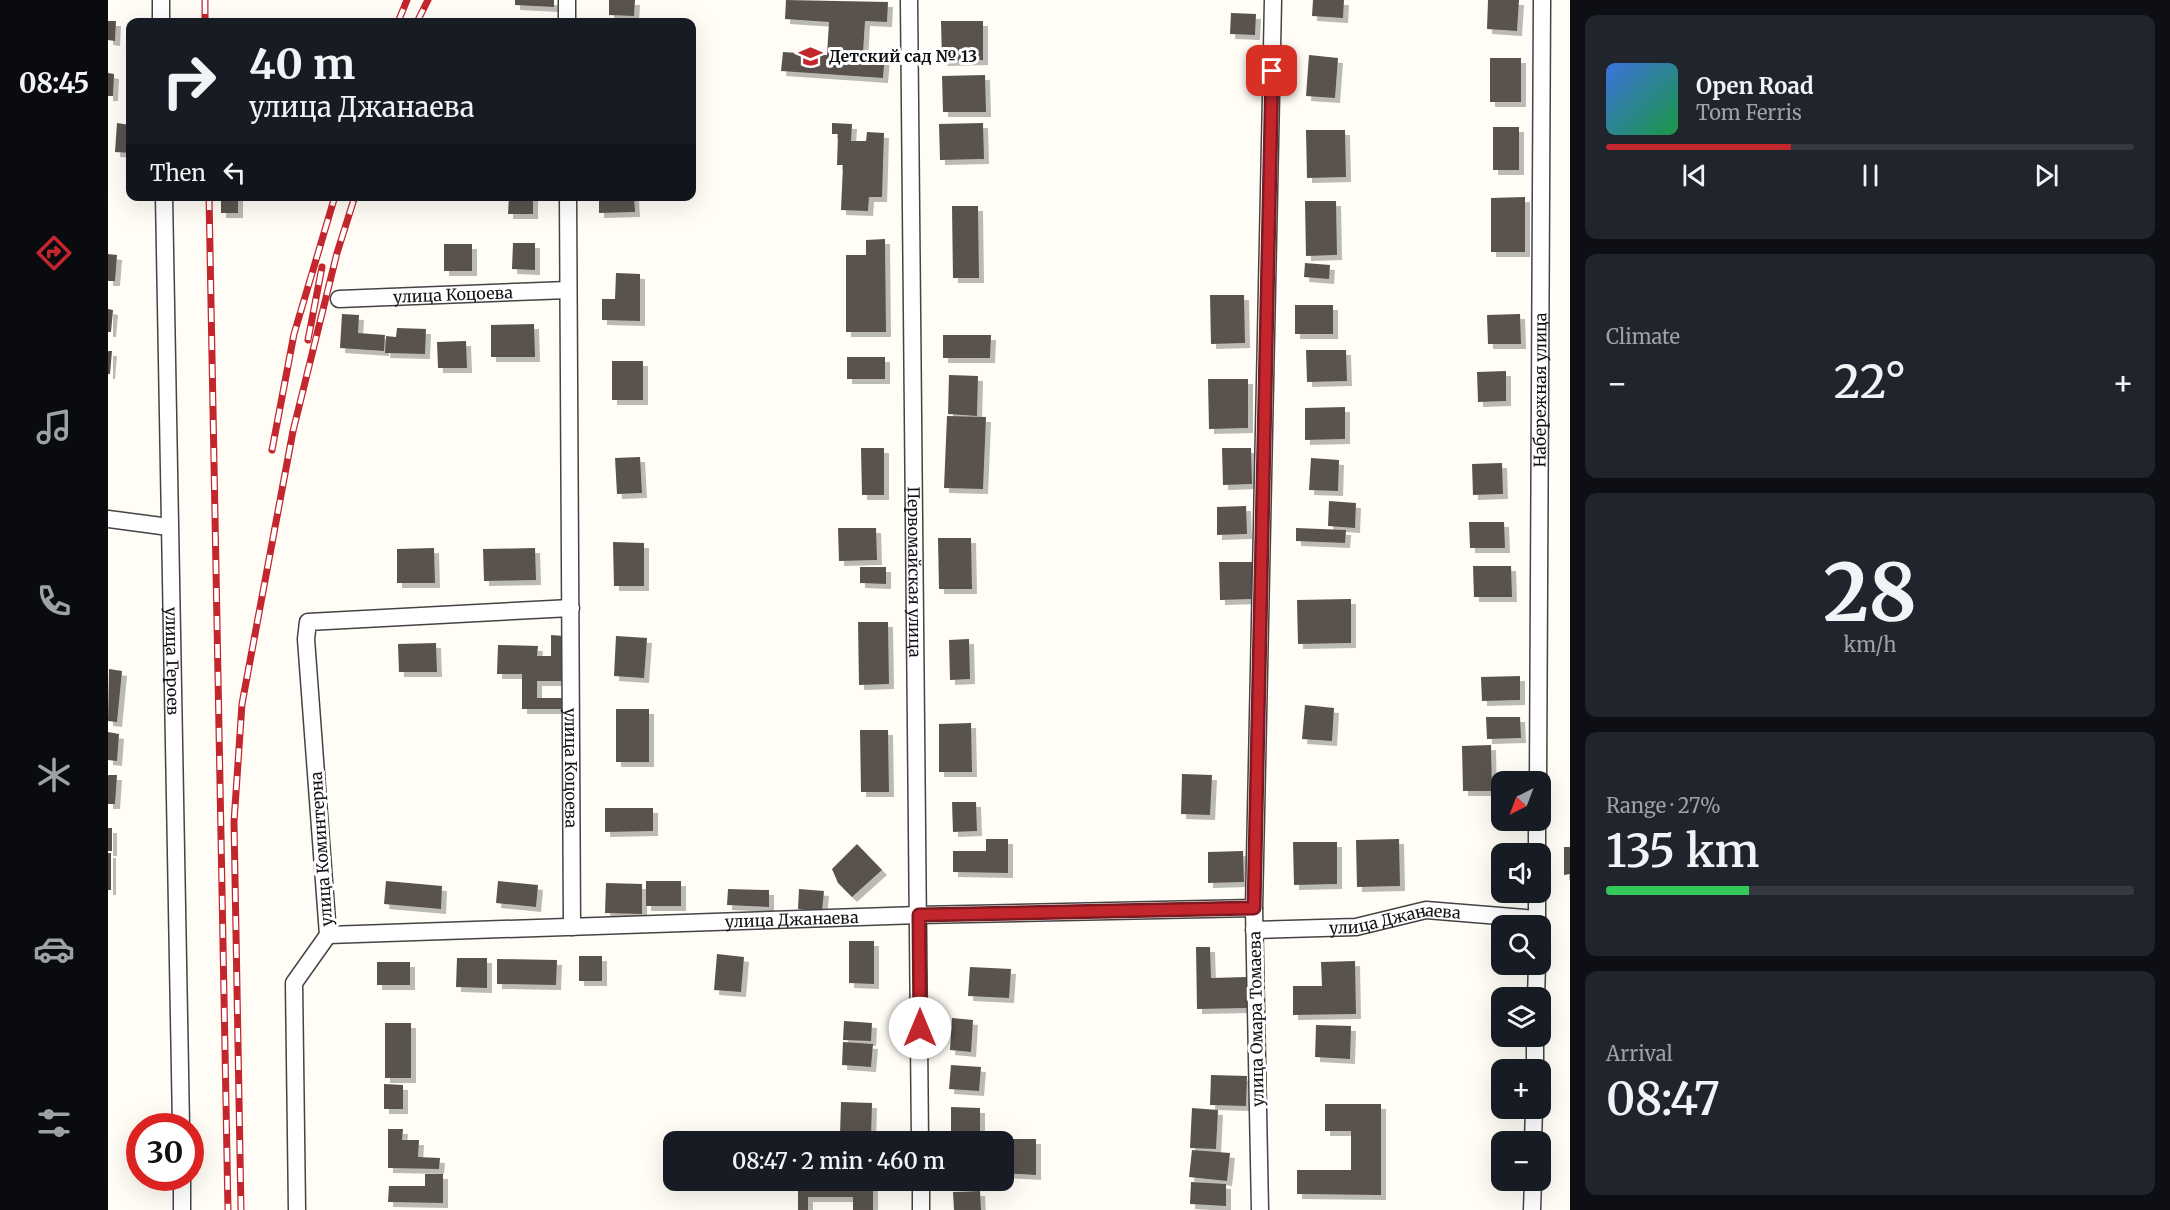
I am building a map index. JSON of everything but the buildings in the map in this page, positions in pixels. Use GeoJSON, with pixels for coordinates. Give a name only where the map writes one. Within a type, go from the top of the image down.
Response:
{"type":"FeatureCollection","features":[{"type":"Feature","properties":{"kind":"street"},"geometry":{"type":"LineString","coordinates":[[161,0],[161,18]]}},
{"type":"Feature","properties":{"kind":"street"},"geometry":{"type":"LineString","coordinates":[[567,0],[567,18]]}},
{"type":"Feature","properties":{"kind":"street","name":"Первомайская улица"},"geometry":{"type":"LineString","coordinates":[[909,0],[920,1131]]}},
{"type":"Feature","properties":{"kind":"street","name":"улица Омара Томаева"},"geometry":{"type":"LineString","coordinates":[[1260,1210],[1254,908],[1273,0]]}},
{"type":"Feature","properties":{"kind":"street","name":"Набережная улица"},"geometry":{"type":"LineString","coordinates":[[1538,771],[1542,0]]}},
{"type":"Feature","properties":{"kind":"street","name":"улица Героев"},"geometry":{"type":"LineString","coordinates":[[164,201],[181,1113]]}},
{"type":"Feature","properties":{"kind":"street","name":"улица Коцоева"},"geometry":{"type":"LineString","coordinates":[[568,201],[572,927]]}},
{"type":"Feature","properties":{"kind":"street","name":"улица Коцоева"},"geometry":{"type":"LineString","coordinates":[[339,299],[568,290]]}},
{"type":"Feature","properties":{"kind":"street"},"geometry":{"type":"LineString","coordinates":[[108,519],[169,527]]}},
{"type":"Feature","properties":{"kind":"street","name":"улица Коминтерна"},"geometry":{"type":"LineString","coordinates":[[297,1210],[294,982],[328,935],[306,639],[308,622],[571,608]]}},
{"type":"Feature","properties":{"kind":"street","name":"улица Джанаева"},"geometry":{"type":"LineString","coordinates":[[328,935],[919,915],[1254,908]]}},
{"type":"Feature","properties":{"kind":"street","name":"улица Джанаева"},"geometry":{"type":"LineString","coordinates":[[1254,930],[1356,927],[1426,910],[1491,917]]}},
{"type":"Feature","properties":{"kind":"street"},"geometry":{"type":"LineString","coordinates":[[182,1191],[182,1210]]}},
{"type":"Feature","properties":{"kind":"street"},"geometry":{"type":"LineString","coordinates":[[921,1191],[921,1210]]}},
{"type":"Feature","properties":{"kind":"street"},"geometry":{"type":"LineString","coordinates":[[1532,1210],[1533,1191]]}},
{"type":"Feature","properties":{"kind":"railway"},"geometry":{"type":"LineString","coordinates":[[205,0],[205,18]]}},
{"type":"Feature","properties":{"kind":"railway"},"geometry":{"type":"LineString","coordinates":[[400,18],[407,0]]}},
{"type":"Feature","properties":{"kind":"railway"},"geometry":{"type":"LineString","coordinates":[[419,18],[428,0]]}},
{"type":"Feature","properties":{"kind":"railway"},"geometry":{"type":"LineString","coordinates":[[209,201],[228,1210]]}},
{"type":"Feature","properties":{"kind":"railway"},"geometry":{"type":"LineString","coordinates":[[272,450],[294,334],[334,201]]}},
{"type":"Feature","properties":{"kind":"railway"},"geometry":{"type":"LineString","coordinates":[[241,1210],[234,822],[242,704],[293,431],[337,253],[353,201]]}},
{"type":"Feature","properties":{"kind":"railway"},"geometry":{"type":"LineString","coordinates":[[308,340],[322,267]]}},
{"type":"Feature","properties":{"kind":"place","name":"Детский сад № 13"},"geometry":{"type":"Point","coordinates":[811,56]}},
{"type":"Feature","properties":{"kind":"route"},"geometry":{"type":"LineString","coordinates":[[920,1028],[919,915],[1254,908],[1272,71]]}}]}
